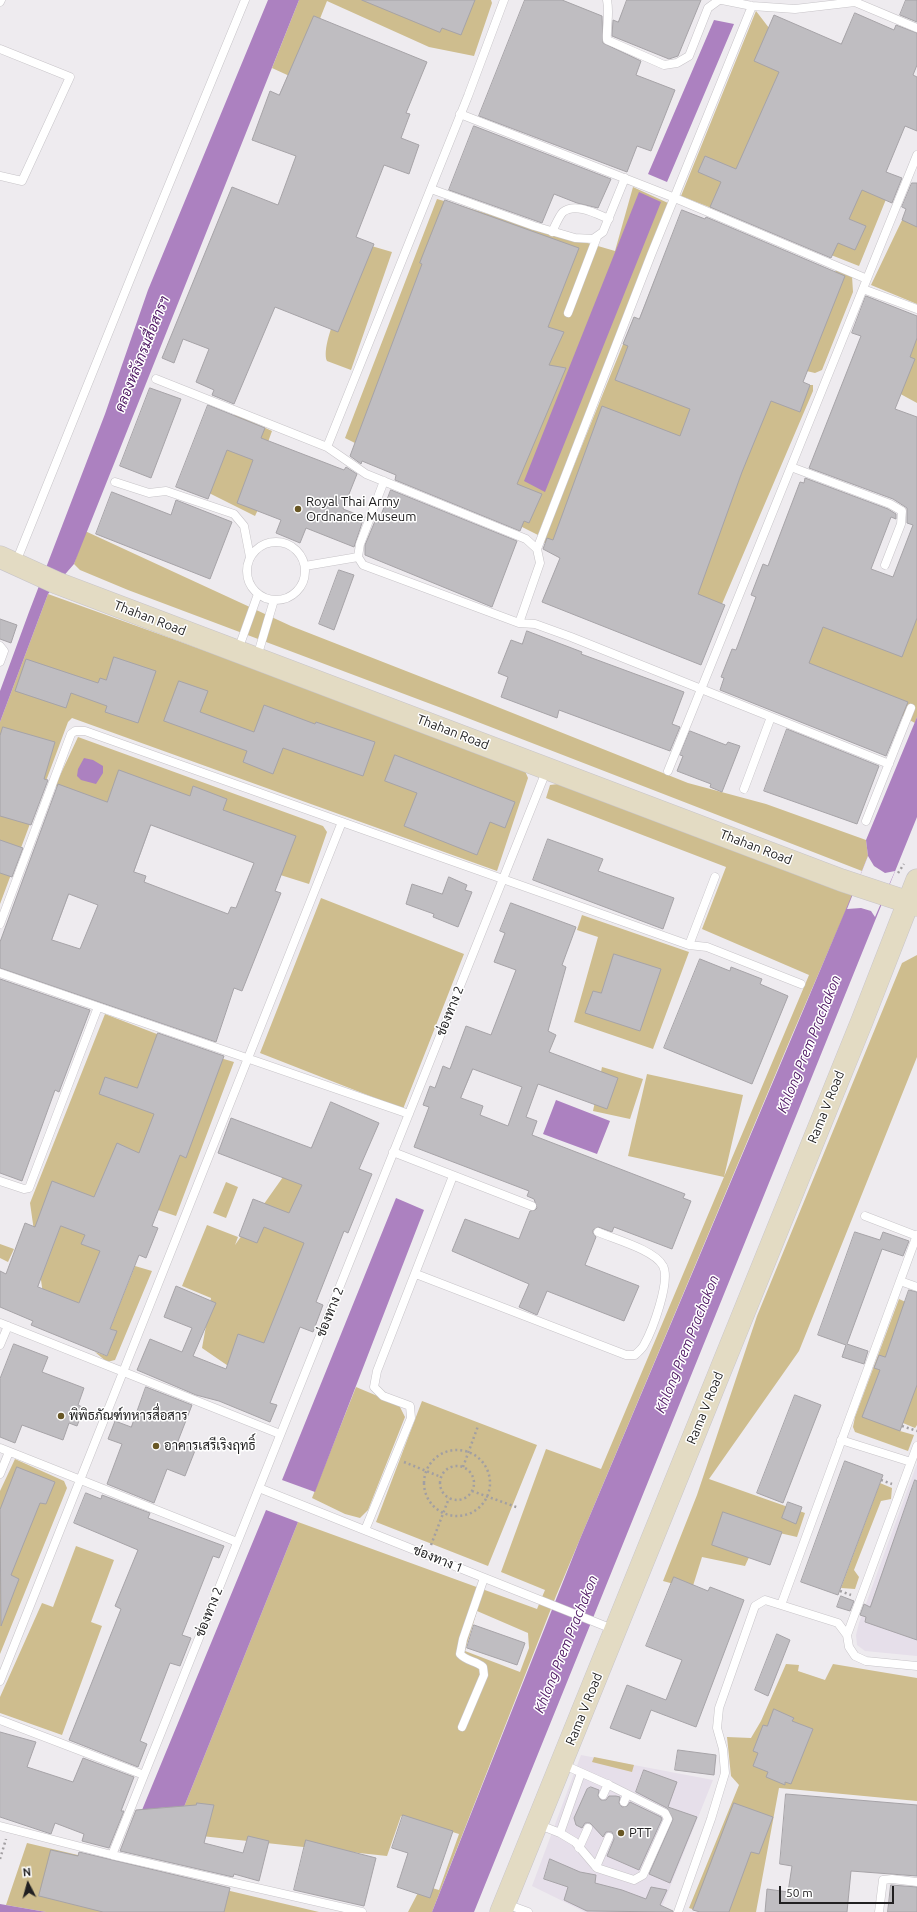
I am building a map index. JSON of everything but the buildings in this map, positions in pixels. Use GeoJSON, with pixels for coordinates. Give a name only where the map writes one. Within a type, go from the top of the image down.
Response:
{"type":"FeatureCollection","features":[{"type":"Feature","properties":{"kind":"main road","name":"Thahan Road"},"geometry":{"type":"LineString","coordinates":[[15,564],[57,582],[842,880],[912,904]]}},
{"type":"Feature","properties":{"kind":"main road","name":"Rama V Road"},"geometry":{"type":"LineString","coordinates":[[503,1908],[537,1824],[571,1768],[616,1630],[768,1251],[862,1021],[912,904],[906,872]]}},
{"type":"Feature","properties":{"kind":"lane"},"geometry":{"type":"LineString","coordinates":[[15,564],[245,0]]}},
{"type":"Feature","properties":{"kind":"lane"},"geometry":{"type":"LineString","coordinates":[[327,447],[431,189],[504,0]]}},
{"type":"Feature","properties":{"kind":"lane"},"geometry":{"type":"LineString","coordinates":[[608,0],[610,12],[606,30],[607,40],[664,65],[678,63],[689,56],[708,8],[718,0]]}},
{"type":"Feature","properties":{"kind":"lane"},"geometry":{"type":"LineString","coordinates":[[722,0],[752,6],[795,9],[855,2],[917,28]]}},
{"type":"Feature","properties":{"kind":"lane"},"geometry":{"type":"LineString","coordinates":[[519,623],[540,563],[537,548],[674,198],[752,6]]}},
{"type":"Feature","properties":{"kind":"lane"},"geometry":{"type":"LineString","coordinates":[[0,49],[70,77],[22,182],[0,176]]}},
{"type":"Feature","properties":{"kind":"lane"},"geometry":{"type":"LineString","coordinates":[[460,114],[625,178],[867,279]]}},
{"type":"Feature","properties":{"kind":"lane"},"geometry":{"type":"LineString","coordinates":[[668,771],[867,279],[915,167],[917,155]]}},
{"type":"Feature","properties":{"kind":"lane"},"geometry":{"type":"LineString","coordinates":[[431,189],[552,232],[575,238],[593,239],[603,232],[625,178]]}},
{"type":"Feature","properties":{"kind":"lane"},"geometry":{"type":"LineString","coordinates":[[552,232],[563,212],[571,209],[584,210],[609,219]]}},
{"type":"Feature","properties":{"kind":"lane"},"geometry":{"type":"LineString","coordinates":[[568,313],[597,236]]}},
{"type":"Feature","properties":{"kind":"lane"},"geometry":{"type":"LineString","coordinates":[[863,289],[917,309]]}},
{"type":"Feature","properties":{"kind":"lane"},"geometry":{"type":"LineString","coordinates":[[156,380],[327,447],[366,474],[526,539],[537,548]]}},
{"type":"Feature","properties":{"kind":"lane"},"geometry":{"type":"LineString","coordinates":[[791,467],[890,504],[902,512],[901,524],[885,565]]}},
{"type":"Feature","properties":{"kind":"lane"},"geometry":{"type":"LineString","coordinates":[[116,482],[149,493],[166,491],[234,514],[244,526],[250,557]]}},
{"type":"Feature","properties":{"kind":"lane"},"geometry":{"type":"LineString","coordinates":[[384,482],[360,544],[358,557],[363,565],[519,623],[535,624],[889,764]]}},
{"type":"Feature","properties":{"kind":"lane"},"geometry":{"type":"LineString","coordinates":[[274,542],[284,543],[293,547],[300,553],[305,566],[304,581],[292,596],[283,600],[264,598],[250,585],[247,576],[247,566],[250,557],[256,549],[265,544],[274,542]]}},
{"type":"Feature","properties":{"kind":"lane"},"geometry":{"type":"LineString","coordinates":[[305,566],[358,557]]}},
{"type":"Feature","properties":{"kind":"lane"},"geometry":{"type":"LineString","coordinates":[[248,654],[258,594]]}},
{"type":"Feature","properties":{"kind":"lane"},"geometry":{"type":"LineString","coordinates":[[248,654],[274,600]]}},
{"type":"Feature","properties":{"kind":"lane"},"geometry":{"type":"LineString","coordinates":[[0,646],[4,651],[0,662]]}},
{"type":"Feature","properties":{"kind":"lane"},"geometry":{"type":"LineString","coordinates":[[866,822],[911,708]]}},
{"type":"Feature","properties":{"kind":"lane"},"geometry":{"type":"LineString","coordinates":[[744,789],[771,717]]}},
{"type":"Feature","properties":{"kind":"lane"},"geometry":{"type":"LineString","coordinates":[[0,924],[71,734],[76,731],[85,731],[502,880],[689,944],[707,947],[801,984]]}},
{"type":"Feature","properties":{"kind":"lane","name":"ช่องทาง 2"},"geometry":{"type":"LineString","coordinates":[[112,1855],[547,768]]}},
{"type":"Feature","properties":{"kind":"lane"},"geometry":{"type":"LineString","coordinates":[[0,1681],[342,822]]}},
{"type":"Feature","properties":{"kind":"lane"},"geometry":{"type":"LineString","coordinates":[[689,944],[715,877]]}},
{"type":"Feature","properties":{"kind":"lane"},"geometry":{"type":"LineString","coordinates":[[0,973],[409,1114]]}},
{"type":"Feature","properties":{"kind":"lane"},"geometry":{"type":"LineString","coordinates":[[0,1181],[24,1189],[29,1188],[98,1007]]}},
{"type":"Feature","properties":{"kind":"lane"},"geometry":{"type":"LineString","coordinates":[[393,1152],[532,1206]]}},
{"type":"Feature","properties":{"kind":"lane"},"geometry":{"type":"LineString","coordinates":[[365,1530],[411,1418],[410,1406],[383,1396],[374,1388],[378,1372],[453,1176]]}},
{"type":"Feature","properties":{"kind":"lane"},"geometry":{"type":"LineString","coordinates":[[780,1605],[917,1235],[864,1216]]}},
{"type":"Feature","properties":{"kind":"lane"},"geometry":{"type":"LineString","coordinates":[[416,1274],[626,1355],[635,1355],[644,1346],[661,1303],[665,1279],[663,1266],[649,1252],[598,1232]]}},
{"type":"Feature","properties":{"kind":"lane"},"geometry":{"type":"LineString","coordinates":[[900,1281],[917,1287]]}},
{"type":"Feature","properties":{"kind":"lane"},"geometry":{"type":"LineString","coordinates":[[0,1345],[4,1324],[280,1434]]}},
{"type":"Feature","properties":{"kind":"lane"},"geometry":{"type":"LineString","coordinates":[[841,1440],[911,1462]]}},
{"type":"Feature","properties":{"kind":"lane"},"geometry":{"type":"LineString","coordinates":[[917,1446],[847,1634],[849,1647],[855,1656],[866,1661],[917,1666]]}},
{"type":"Feature","properties":{"kind":"lane"},"geometry":{"type":"LineString","coordinates":[[0,1448],[237,1542]]}},
{"type":"Feature","properties":{"kind":"lane"},"geometry":{"type":"LineString","coordinates":[[0,1474],[9,1452]]}},
{"type":"Feature","properties":{"kind":"lane","name":"ช่องทาง 1"},"geometry":{"type":"LineString","coordinates":[[259,1488],[616,1630]]}},
{"type":"Feature","properties":{"kind":"lane"},"geometry":{"type":"LineString","coordinates":[[462,1727],[484,1675],[483,1668],[478,1663],[464,1659],[460,1654],[463,1639],[484,1578]]}},
{"type":"Feature","properties":{"kind":"lane"},"geometry":{"type":"LineString","coordinates":[[678,1912],[711,1819],[725,1773],[723,1750],[717,1728],[719,1708],[755,1606],[765,1600],[838,1623],[847,1634]]}},
{"type":"Feature","properties":{"kind":"lane"},"geometry":{"type":"LineString","coordinates":[[0,1720],[144,1775]]}},
{"type":"Feature","properties":{"kind":"lane"},"geometry":{"type":"LineString","coordinates":[[537,1824],[560,1833],[575,1842],[596,1867],[616,1876],[634,1880],[642,1875],[645,1863],[668,1819],[665,1813],[608,1784],[571,1768],[560,1833]]}},
{"type":"Feature","properties":{"kind":"lane"},"geometry":{"type":"LineString","coordinates":[[603,1795],[608,1784]]}},
{"type":"Feature","properties":{"kind":"lane"},"geometry":{"type":"LineString","coordinates":[[624,1802],[627,1794]]}},
{"type":"Feature","properties":{"kind":"lane"},"geometry":{"type":"LineString","coordinates":[[4,1827],[112,1855],[362,1912]]}},
{"type":"Feature","properties":{"kind":"lane"},"geometry":{"type":"LineString","coordinates":[[579,1848],[588,1828]]}},
{"type":"Feature","properties":{"kind":"lane"},"geometry":{"type":"LineString","coordinates":[[596,1867],[609,1837]]}},
{"type":"Feature","properties":{"kind":"lane"},"geometry":{"type":"LineString","coordinates":[[879,1912],[883,1880],[917,1882]]}},
{"type":"Feature","properties":{"kind":"lane"},"geometry":{"type":"LineString","coordinates":[[503,1908],[528,1912]]}},
{"type":"Feature","properties":{"kind":"path"},"geometry":{"type":"LineString","coordinates":[[462,1467],[478,1426]]}},
{"type":"Feature","properties":{"kind":"path"},"geometry":{"type":"LineString","coordinates":[[902,1426],[917,1431]]}},
{"type":"Feature","properties":{"kind":"path"},"geometry":{"type":"LineString","coordinates":[[451,1450],[462,1450],[468,1452],[482,1461],[488,1471],[491,1482],[487,1497],[484,1503],[467,1515],[456,1516],[444,1513],[429,1502],[423,1482],[426,1471],[431,1462],[440,1454],[451,1450]]}},
{"type":"Feature","properties":{"kind":"path"},"geometry":{"type":"LineString","coordinates":[[395,1458],[441,1477]]}},
{"type":"Feature","properties":{"kind":"path"},"geometry":{"type":"LineString","coordinates":[[452,1467],[462,1467],[468,1470],[473,1480],[472,1491],[463,1498],[457,1500],[449,1498],[443,1493],[441,1488],[441,1477],[443,1473],[452,1467]]}},
{"type":"Feature","properties":{"kind":"path"},"geometry":{"type":"LineString","coordinates":[[472,1491],[519,1508]]}},
{"type":"Feature","properties":{"kind":"path"},"geometry":{"type":"LineString","coordinates":[[428,1555],[449,1498]]}},
{"type":"Feature","properties":{"kind":"path"},"geometry":{"type":"LineString","coordinates":[[0,1859],[4,1827]]}},
{"type":"Feature","properties":{"kind":"shaded area"},"geometry":{"type":"Polygon","coordinates":[[[299,0],[491,0],[492,3],[474,56],[429,47],[327,1],[296,79],[272,68],[299,0]]]}},
{"type":"Feature","properties":{"kind":"shaded area"},"geometry":{"type":"Polygon","coordinates":[[[756,11],[891,187],[859,266],[681,196],[756,11]]]}},
{"type":"Feature","properties":{"kind":"shaded area"},"geometry":{"type":"Polygon","coordinates":[[[633,187],[668,203],[538,535],[345,438],[437,199],[615,251],[633,187]]]}},
{"type":"Feature","properties":{"kind":"shaded area"},"geometry":{"type":"Polygon","coordinates":[[[903,218],[917,223],[917,304],[871,285],[903,218]]]}},
{"type":"Feature","properties":{"kind":"shaded area"},"geometry":{"type":"Polygon","coordinates":[[[368,245],[392,252],[351,370],[327,361],[326,351],[334,321],[368,245]]]}},
{"type":"Feature","properties":{"kind":"shaded area"},"geometry":{"type":"Polygon","coordinates":[[[836,270],[852,276],[853,292],[822,370],[815,373],[798,369],[836,270]]]}},
{"type":"Feature","properties":{"kind":"shaded area"},"geometry":{"type":"Polygon","coordinates":[[[634,317],[699,404],[671,461],[575,559],[543,542],[634,317]]]}},
{"type":"Feature","properties":{"kind":"shaded area"},"geometry":{"type":"Polygon","coordinates":[[[917,333],[917,403],[895,391],[917,333]]]}},
{"type":"Feature","properties":{"kind":"shaded area"},"geometry":{"type":"Polygon","coordinates":[[[759,385],[813,385],[813,391],[719,611],[666,589],[759,385]]]}},
{"type":"Feature","properties":{"kind":"shaded area"},"geometry":{"type":"Polygon","coordinates":[[[235,414],[272,431],[259,467],[277,470],[255,516],[203,490],[235,414]]]}},
{"type":"Feature","properties":{"kind":"shaded area"},"geometry":{"type":"Polygon","coordinates":[[[85,531],[291,626],[688,783],[766,804],[866,840],[868,856],[862,871],[452,712],[128,590],[80,570],[74,564],[85,531]]]}},
{"type":"Feature","properties":{"kind":"shaded area"},"geometry":{"type":"Polygon","coordinates":[[[48,594],[389,717],[525,771],[528,778],[497,871],[72,718],[68,722],[0,904],[0,722],[48,594]]]}},
{"type":"Feature","properties":{"kind":"shaded area"},"geometry":{"type":"Polygon","coordinates":[[[917,597],[917,717],[915,723],[797,660],[827,608],[917,597]]]}},
{"type":"Feature","properties":{"kind":"shaded area"},"geometry":{"type":"Polygon","coordinates":[[[78,737],[323,826],[327,832],[309,884],[274,873],[287,839],[112,808],[55,786],[78,737]]]}},
{"type":"Feature","properties":{"kind":"shaded area"},"geometry":{"type":"Polygon","coordinates":[[[558,784],[853,894],[792,1035],[556,1596],[432,1912],[408,1912],[422,1885],[439,1890],[459,1834],[401,1816],[387,1856],[192,1835],[157,1815],[159,1808],[184,1807],[298,1522],[537,1609],[545,1590],[501,1572],[546,1449],[601,1469],[809,975],[702,929],[726,867],[546,798],[550,785],[558,784]],[[477,1611],[465,1651],[520,1672],[529,1648],[528,1633],[477,1611]]]}},
{"type":"Feature","properties":{"kind":"shaded area"},"geometry":{"type":"Polygon","coordinates":[[[321,898],[464,954],[403,1109],[260,1053],[321,898]]]}},
{"type":"Feature","properties":{"kind":"shaded area"},"geometry":{"type":"Polygon","coordinates":[[[582,915],[689,952],[653,1049],[574,1022],[598,937],[577,930],[582,915]]]}},
{"type":"Feature","properties":{"kind":"shaded area"},"geometry":{"type":"Polygon","coordinates":[[[917,955],[917,1057],[799,1351],[709,1479],[805,1513],[797,1537],[762,1529],[745,1566],[702,1557],[692,1589],[663,1581],[697,1495],[757,1316],[902,963],[917,955]]]}},
{"type":"Feature","properties":{"kind":"shaded area"},"geometry":{"type":"Polygon","coordinates":[[[105,1014],[175,1041],[176,1099],[85,1303],[44,1301],[30,1203],[105,1014]]]}},
{"type":"Feature","properties":{"kind":"shaded area"},"geometry":{"type":"Polygon","coordinates":[[[217,1057],[234,1062],[176,1216],[158,1210],[217,1057]]]}},
{"type":"Feature","properties":{"kind":"shaded area"},"geometry":{"type":"Polygon","coordinates":[[[602,1067],[643,1079],[630,1119],[593,1111],[602,1067]]]}},
{"type":"Feature","properties":{"kind":"shaded area"},"geometry":{"type":"Polygon","coordinates":[[[647,1074],[743,1095],[724,1177],[628,1156],[647,1074]]]}},
{"type":"Feature","properties":{"kind":"shaded area"},"geometry":{"type":"Polygon","coordinates":[[[283,1177],[335,1192],[256,1385],[202,1348],[211,1298],[182,1286],[207,1225],[238,1237],[235,1245],[283,1177]]]}},
{"type":"Feature","properties":{"kind":"shaded area"},"geometry":{"type":"Polygon","coordinates":[[[226,1182],[238,1187],[226,1218],[213,1213],[226,1182]]]}},
{"type":"Feature","properties":{"kind":"shaded area"},"geometry":{"type":"Polygon","coordinates":[[[0,1244],[14,1249],[8,1262],[0,1258],[0,1244]]]}},
{"type":"Feature","properties":{"kind":"shaded area"},"geometry":{"type":"Polygon","coordinates":[[[135,1266],[152,1271],[115,1360],[107,1362],[95,1352],[107,1356],[116,1331],[110,1329],[135,1266]]]}},
{"type":"Feature","properties":{"kind":"shaded area"},"geometry":{"type":"Polygon","coordinates":[[[899,1299],[917,1307],[917,1425],[915,1428],[903,1423],[900,1431],[914,1435],[908,1451],[855,1432],[853,1427],[855,1417],[899,1299]]]}},
{"type":"Feature","properties":{"kind":"shaded area"},"geometry":{"type":"Polygon","coordinates":[[[356,1387],[399,1405],[405,1417],[368,1510],[360,1518],[345,1514],[312,1498],[356,1387]]]}},
{"type":"Feature","properties":{"kind":"shaded area"},"geometry":{"type":"Polygon","coordinates":[[[422,1401],[537,1445],[488,1566],[376,1522],[422,1401]]]}},
{"type":"Feature","properties":{"kind":"shaded area"},"geometry":{"type":"Polygon","coordinates":[[[15,1459],[64,1481],[67,1488],[0,1654],[0,1491],[15,1459]]]}},
{"type":"Feature","properties":{"kind":"shaded area"},"geometry":{"type":"Polygon","coordinates":[[[917,1464],[917,1656],[865,1651],[857,1645],[856,1635],[859,1623],[917,1464]]]}},
{"type":"Feature","properties":{"kind":"shaded area"},"geometry":{"type":"Polygon","coordinates":[[[880,1483],[892,1488],[891,1499],[881,1501],[854,1570],[859,1577],[855,1589],[841,1588],[880,1483]]]}},
{"type":"Feature","properties":{"kind":"shaded area"},"geometry":{"type":"Polygon","coordinates":[[[76,1546],[114,1560],[91,1622],[102,1626],[62,1735],[0,1713],[0,1697],[42,1603],[53,1607],[76,1546]]]}},
{"type":"Feature","properties":{"kind":"shaded area"},"geometry":{"type":"Polygon","coordinates":[[[786,1664],[799,1665],[798,1671],[825,1680],[833,1664],[917,1678],[917,1801],[779,1788],[756,1912],[702,1912],[689,1908],[739,1785],[731,1776],[727,1737],[751,1738],[761,1721],[786,1664]]]}},
{"type":"Feature","properties":{"kind":"shaded area","name":"PTT"},"geometry":{"type":"Polygon","coordinates":[[[581,1755],[713,1780],[660,1912],[585,1912],[532,1886],[581,1755]]]}},
{"type":"Feature","properties":{"kind":"shaded area"},"geometry":{"type":"Polygon","coordinates":[[[594,1757],[634,1765],[632,1772],[592,1762],[594,1757]]]}},
{"type":"Feature","properties":{"kind":"shaded area"},"geometry":{"type":"Polygon","coordinates":[[[27,1843],[319,1912],[46,1912],[6,1905],[27,1843]]]}},
{"type":"Feature","properties":{"kind":"water","name":"คลองหลังกรมสื่อสารฯ"},"geometry":{"type":"Polygon","coordinates":[[[268,0],[299,0],[74,564],[48,594],[0,722],[0,691],[105,414],[148,290],[268,0]]]}},
{"type":"Feature","properties":{"kind":"water"},"geometry":{"type":"Polygon","coordinates":[[[714,20],[734,24],[667,182],[648,174],[714,20]]]}},
{"type":"Feature","properties":{"kind":"water"},"geometry":{"type":"Polygon","coordinates":[[[639,192],[661,202],[545,492],[524,481],[639,192]]]}},
{"type":"Feature","properties":{"kind":"water","name":"Khlong Prem Prachakon"},"geometry":{"type":"Polygon","coordinates":[[[917,717],[917,817],[474,1912],[432,1912],[580,1539],[862,871],[868,856],[866,840],[917,717]]]}},
{"type":"Feature","properties":{"kind":"water"},"geometry":{"type":"Polygon","coordinates":[[[84,758],[93,760],[103,766],[103,773],[96,784],[81,780],[77,776],[78,769],[84,758]]]}},
{"type":"Feature","properties":{"kind":"water"},"geometry":{"type":"Polygon","coordinates":[[[556,1100],[610,1121],[597,1154],[543,1134],[556,1100]]]}},
{"type":"Feature","properties":{"kind":"water"},"geometry":{"type":"Polygon","coordinates":[[[396,1198],[424,1210],[315,1492],[282,1480],[396,1198]]]}},
{"type":"Feature","properties":{"kind":"water"},"geometry":{"type":"Polygon","coordinates":[[[266,1510],[298,1522],[184,1807],[159,1808],[157,1815],[142,1810],[266,1510]]]}},
{"type":"Feature","properties":{"kind":"water"},"geometry":{"type":"Polygon","coordinates":[[[0,1904],[46,1912],[0,1912],[0,1904]]]}},
{"type":"Feature","properties":{"kind":"pier"},"geometry":{"type":"Polygon","coordinates":[[[868,856],[874,866],[885,873],[895,871],[875,917],[871,911],[861,908],[847,909],[868,856]]]}},
{"type":"Feature","properties":{"kind":"place","name":"Royal Thai Army Ordnance Museum"},"geometry":{"type":"Point","coordinates":[298,509]}},
{"type":"Feature","properties":{"kind":"place","name":"พิพิธภัณฑ์ทหารสื่อสาร"},"geometry":{"type":"Point","coordinates":[61,1416]}},
{"type":"Feature","properties":{"kind":"place","name":"อาคารเสรีเริงฤทธิ์"},"geometry":{"type":"Point","coordinates":[156,1446]}},
{"type":"Feature","properties":{"kind":"place","name":"PTT"},"geometry":{"type":"Point","coordinates":[621,1833]}}]}
